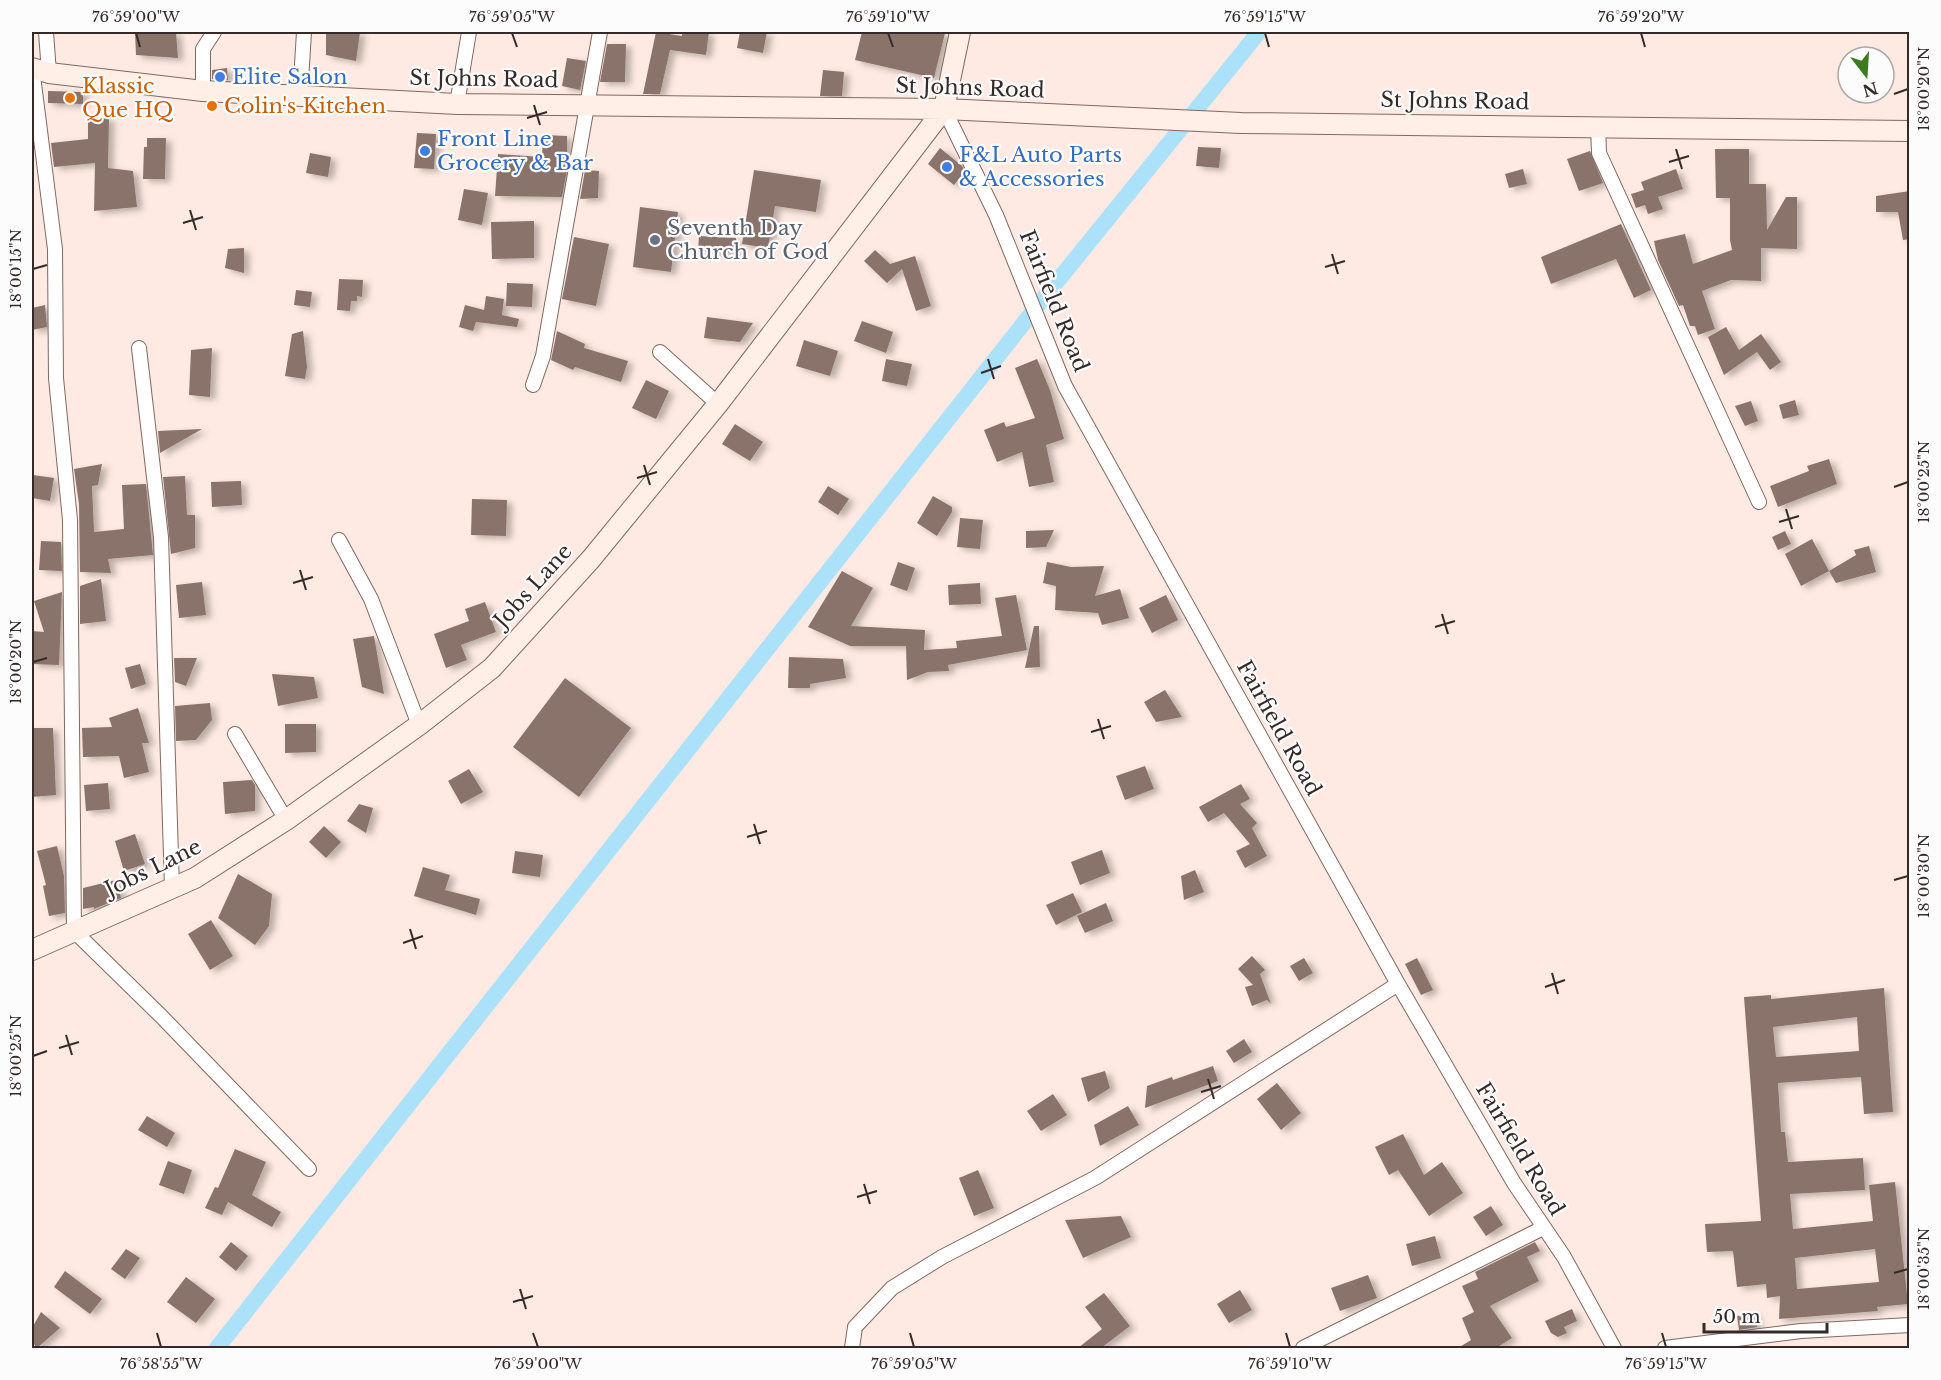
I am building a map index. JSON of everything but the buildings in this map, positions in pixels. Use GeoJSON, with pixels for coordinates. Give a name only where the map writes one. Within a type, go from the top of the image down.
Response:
{"type":"FeatureCollection","features":[{"type":"Feature","properties":{"kind":"main road"},"geometry":{"type":"LineString","coordinates":[[944,109],[960,32]]}},
{"type":"Feature","properties":{"kind":"main road","name":"St Johns Road"},"geometry":{"type":"LineString","coordinates":[[38,70],[203,92],[457,104],[944,109],[1241,123],[1910,130]]}},
{"type":"Feature","properties":{"kind":"main road","name":"Jobs Lane"},"geometry":{"type":"LineString","coordinates":[[32,950],[195,878],[286,820],[419,725],[492,668],[591,559],[718,404],[944,109]]}},
{"type":"Feature","properties":{"kind":"street"},"geometry":{"type":"LineString","coordinates":[[46,32],[38,70],[55,249],[56,378],[70,520],[74,931],[161,1016],[309,1170]]}},
{"type":"Feature","properties":{"kind":"street"},"geometry":{"type":"LineString","coordinates":[[203,92],[203,49],[214,32]]}},
{"type":"Feature","properties":{"kind":"street"},"geometry":{"type":"LineString","coordinates":[[300,97],[304,32]]}},
{"type":"Feature","properties":{"kind":"street"},"geometry":{"type":"LineString","coordinates":[[457,104],[469,32]]}},
{"type":"Feature","properties":{"kind":"street"},"geometry":{"type":"LineString","coordinates":[[533,385],[543,356],[600,32]]}},
{"type":"Feature","properties":{"kind":"street","name":"Fairfield Road"},"geometry":{"type":"LineString","coordinates":[[944,109],[996,214],[1065,386],[1398,984],[1543,1228],[1564,1257],[1614,1348]]}},
{"type":"Feature","properties":{"kind":"street"},"geometry":{"type":"LineString","coordinates":[[1598,126],[1599,153],[1759,502]]}},
{"type":"Feature","properties":{"kind":"street"},"geometry":{"type":"LineString","coordinates":[[140,348],[161,537],[172,888]]}},
{"type":"Feature","properties":{"kind":"street"},"geometry":{"type":"LineString","coordinates":[[660,352],[718,404]]}},
{"type":"Feature","properties":{"kind":"street"},"geometry":{"type":"LineString","coordinates":[[339,540],[371,599],[419,725]]}},
{"type":"Feature","properties":{"kind":"street"},"geometry":{"type":"LineString","coordinates":[[236,734],[286,820]]}},
{"type":"Feature","properties":{"kind":"street"},"geometry":{"type":"LineString","coordinates":[[852,1348],[855,1327],[892,1288],[942,1257],[1095,1178],[1398,984]]}},
{"type":"Feature","properties":{"kind":"street"},"geometry":{"type":"LineString","coordinates":[[1303,1348],[1543,1228]]}},
{"type":"Feature","properties":{"kind":"street"},"geometry":{"type":"LineString","coordinates":[[1665,1348],[1801,1331],[1910,1325]]}},
{"type":"Feature","properties":{"kind":"waterway"},"geometry":{"type":"LineString","coordinates":[[217,1348],[1034,310],[1259,32]]}},
{"type":"Feature","properties":{"kind":"place","name":"Elite Salon"},"geometry":{"type":"Point","coordinates":[220,77]}},
{"type":"Feature","properties":{"kind":"place","name":"Klassic Que HQ"},"geometry":{"type":"Point","coordinates":[70,98]}},
{"type":"Feature","properties":{"kind":"place","name":"Colin's Kitchen"},"geometry":{"type":"Point","coordinates":[212,106]}},
{"type":"Feature","properties":{"kind":"place","name":"Front Line Grocery & Bar"},"geometry":{"type":"Point","coordinates":[425,151]}},
{"type":"Feature","properties":{"kind":"place","name":"F&L Auto Parts & Accessories"},"geometry":{"type":"Point","coordinates":[947,167]}},
{"type":"Feature","properties":{"kind":"place","name":"Seventh Day Church of God"},"geometry":{"type":"Point","coordinates":[655,240]}}]}
